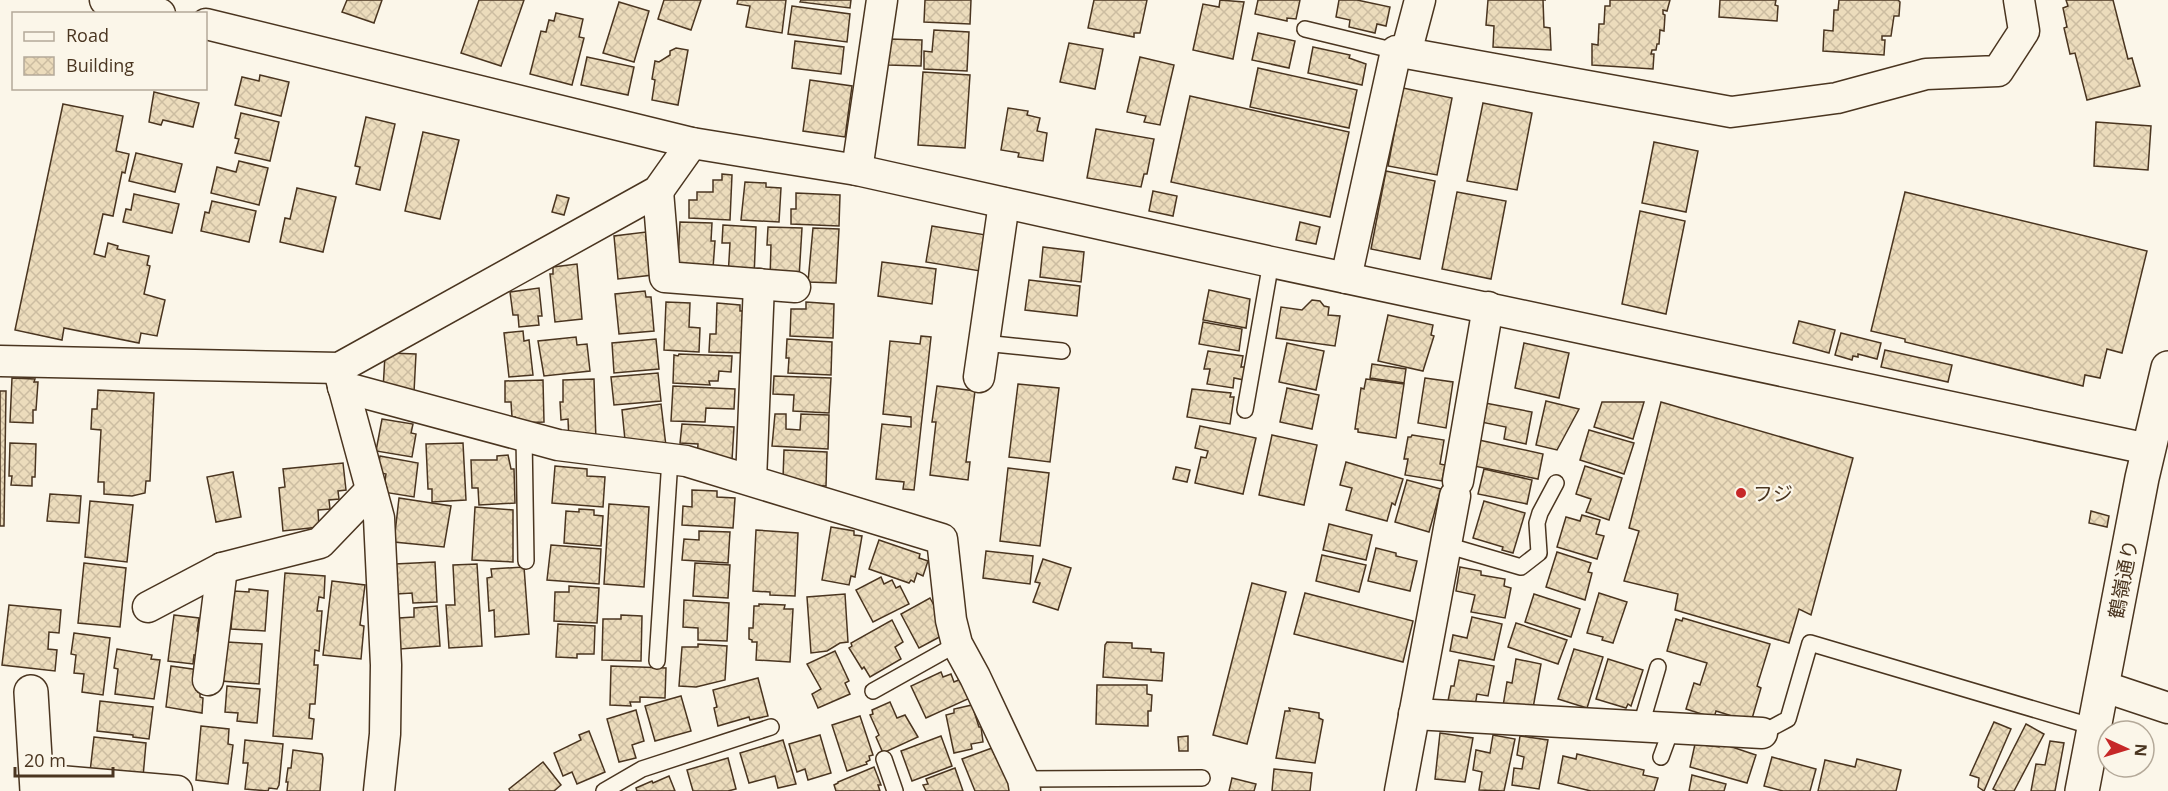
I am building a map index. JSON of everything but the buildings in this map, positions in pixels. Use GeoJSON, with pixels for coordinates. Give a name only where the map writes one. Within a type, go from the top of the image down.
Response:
{"type":"FeatureCollection","features":[{"type":"Feature","properties":{"kind":"street"},"geometry":{"type":"LineString","coordinates":[[105,0],[152,12]]}},
{"type":"Feature","properties":{"kind":"street"},"geometry":{"type":"LineString","coordinates":[[857,170],[882,0]]}},
{"type":"Feature","properties":{"kind":"street"},"geometry":{"type":"LineString","coordinates":[[1346,278],[1401,52],[1420,0]]}},
{"type":"Feature","properties":{"kind":"street"},"geometry":{"type":"LineString","coordinates":[[1401,52],[1731,112],[1837,98],[1926,74],[1998,71],[2024,31],[2019,0]]}},
{"type":"Feature","properties":{"kind":"street"},"geometry":{"type":"LineString","coordinates":[[207,24],[692,142],[857,170],[1271,262],[2148,449]]}},
{"type":"Feature","properties":{"kind":"street"},"geometry":{"type":"LineString","coordinates":[[341,377],[658,191],[692,142]]}},
{"type":"Feature","properties":{"kind":"street"},"geometry":{"type":"LineString","coordinates":[[658,191],[665,277],[795,287]]}},
{"type":"Feature","properties":{"kind":"street"},"geometry":{"type":"LineString","coordinates":[[979,377],[1004,202]]}},
{"type":"Feature","properties":{"kind":"street"},"geometry":{"type":"LineString","coordinates":[[751,480],[759,284]]}},
{"type":"Feature","properties":{"kind":"street"},"geometry":{"type":"LineString","coordinates":[[1400,791],[1488,308]]}},
{"type":"Feature","properties":{"kind":"street"},"geometry":{"type":"LineString","coordinates":[[0,361],[341,377],[524,436],[558,445],[686,461],[942,539],[951,620],[957,644],[975,677],[1024,785]]}},
{"type":"Feature","properties":{"kind":"street","name":"鶴嶺通り"},"geometry":{"type":"LineString","coordinates":[[2082,791],[2148,449],[2168,368]]}},
{"type":"Feature","properties":{"kind":"street"},"geometry":{"type":"LineString","coordinates":[[341,377],[378,518],[386,665],[385,734],[379,791]]}},
{"type":"Feature","properties":{"kind":"street"},"geometry":{"type":"LineString","coordinates":[[148,607],[222,568],[320,543],[371,490]]}},
{"type":"Feature","properties":{"kind":"street"},"geometry":{"type":"LineString","coordinates":[[208,680],[222,568]]}},
{"type":"Feature","properties":{"kind":"street"},"geometry":{"type":"LineString","coordinates":[[2102,687],[2168,708]]}},
{"type":"Feature","properties":{"kind":"street"},"geometry":{"type":"LineString","coordinates":[[31,692],[36,785],[177,791]]}},
{"type":"Feature","properties":{"kind":"street"},"geometry":{"type":"LineString","coordinates":[[1414,714],[1762,733]]}},
{"type":"Feature","properties":{"kind":"lane"},"geometry":{"type":"LineString","coordinates":[[1305,29],[1401,52]]}},
{"type":"Feature","properties":{"kind":"lane"},"geometry":{"type":"LineString","coordinates":[[1245,411],[1271,262]]}},
{"type":"Feature","properties":{"kind":"lane"},"geometry":{"type":"LineString","coordinates":[[984,343],[1062,351]]}},
{"type":"Feature","properties":{"kind":"lane"},"geometry":{"type":"LineString","coordinates":[[524,436],[526,561]]}},
{"type":"Feature","properties":{"kind":"lane"},"geometry":{"type":"LineString","coordinates":[[657,661],[670,459]]}},
{"type":"Feature","properties":{"kind":"lane"},"geometry":{"type":"LineString","coordinates":[[1446,544],[1521,567],[1539,553],[1537,523],[1556,483]]}},
{"type":"Feature","properties":{"kind":"lane"},"geometry":{"type":"LineString","coordinates":[[1762,733],[1788,719],[1810,643],[2094,727]]}},
{"type":"Feature","properties":{"kind":"lane"},"geometry":{"type":"LineString","coordinates":[[873,691],[957,644]]}},
{"type":"Feature","properties":{"kind":"lane"},"geometry":{"type":"LineString","coordinates":[[1641,725],[1659,667]]}},
{"type":"Feature","properties":{"kind":"lane"},"geometry":{"type":"LineString","coordinates":[[604,791],[642,769],[771,727]]}},
{"type":"Feature","properties":{"kind":"lane"},"geometry":{"type":"LineString","coordinates":[[1661,757],[1672,727]]}},
{"type":"Feature","properties":{"kind":"lane"},"geometry":{"type":"LineString","coordinates":[[884,759],[895,791]]}},
{"type":"Feature","properties":{"kind":"lane"},"geometry":{"type":"LineString","coordinates":[[1024,785],[1202,778]]}},
{"type":"Feature","properties":{"kind":"place","name":"フジ"},"geometry":{"type":"Point","coordinates":[1741,493]}}]}
